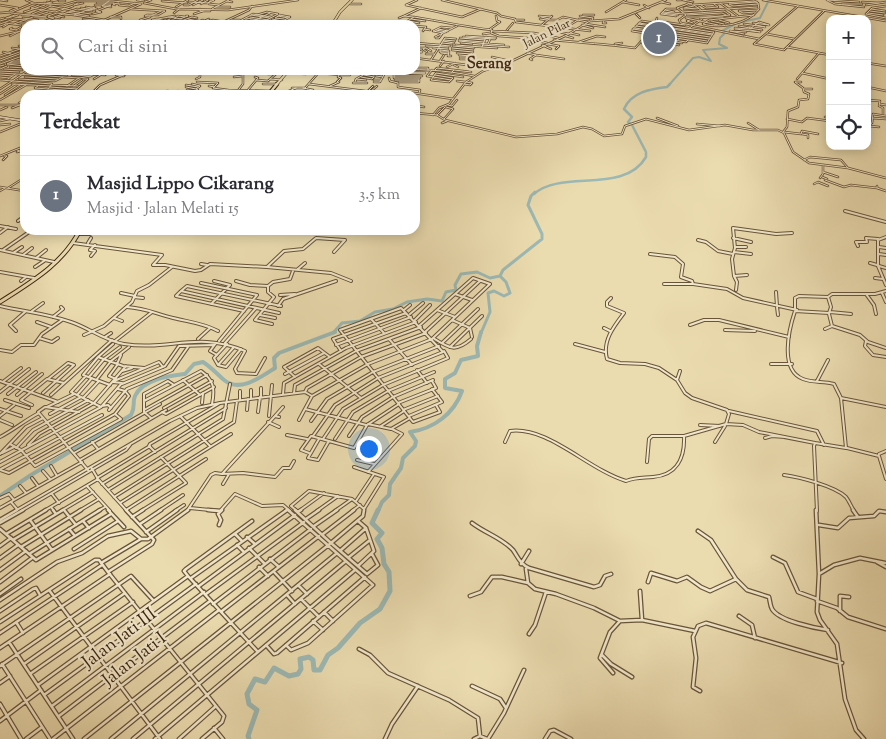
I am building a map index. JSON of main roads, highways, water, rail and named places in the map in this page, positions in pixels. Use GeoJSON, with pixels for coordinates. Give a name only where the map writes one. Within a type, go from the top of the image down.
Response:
{"type":"FeatureCollection","features":[{"type":"Feature","properties":{"kind":"main road"},"geometry":{"type":"LineString","coordinates":[[335,20],[340,12],[353,0]]}},
{"type":"Feature","properties":{"kind":"main road"},"geometry":{"type":"LineString","coordinates":[[335,20],[340,12],[353,0]]}},
{"type":"Feature","properties":{"kind":"main road"},"geometry":{"type":"LineString","coordinates":[[273,90],[285,75]]}},
{"type":"Feature","properties":{"kind":"main road"},"geometry":{"type":"LineString","coordinates":[[273,90],[285,75]]}},
{"type":"Feature","properties":{"kind":"main road"},"geometry":{"type":"LineString","coordinates":[[0,302],[54,262],[73,243],[77,235]]}},
{"type":"Feature","properties":{"kind":"waterway"},"geometry":{"type":"LineString","coordinates":[[669,85],[693,58],[699,57],[711,61],[703,50],[727,48],[719,44],[720,38],[724,34],[722,31],[737,23],[760,18],[769,0]]}},
{"type":"Feature","properties":{"kind":"waterway"},"geometry":{"type":"LineString","coordinates":[[534,194],[546,187],[560,183],[608,179],[623,175],[636,168],[646,157],[646,152],[632,125],[628,122],[632,117],[624,109],[627,103],[636,95],[669,85]]}},
{"type":"Feature","properties":{"kind":"waterway"},"geometry":{"type":"LineString","coordinates":[[500,276],[503,270],[542,239],[542,234],[528,205],[531,196],[535,192]]}},
{"type":"Feature","properties":{"kind":"waterway"},"geometry":{"type":"LineString","coordinates":[[333,333],[342,323],[360,321],[375,312],[393,309],[407,302],[427,299],[442,301],[446,292],[456,290],[455,285],[461,274],[477,272],[490,278],[500,276]]}},
{"type":"Feature","properties":{"kind":"waterway"},"geometry":{"type":"LineString","coordinates":[[481,333],[490,312],[488,293],[494,291],[504,296],[510,293],[506,282],[500,276]]}},
{"type":"Feature","properties":{"kind":"waterway"},"geometry":{"type":"LineString","coordinates":[[378,511],[382,502],[389,495],[390,484],[401,468],[403,458],[415,446],[416,441],[410,432],[427,428],[442,419],[454,407],[462,391],[445,388],[445,379],[455,373],[461,360],[478,356],[477,346],[481,332]]}},
{"type":"Feature","properties":{"kind":"waterway"},"geometry":{"type":"LineString","coordinates":[[0,496],[31,475],[131,415],[135,396],[139,390],[150,382],[164,377],[185,374],[194,364],[203,362],[230,384],[243,384],[257,379],[275,368],[274,358],[279,353],[333,333]]}},
{"type":"Feature","properties":{"kind":"waterway"},"geometry":{"type":"LineString","coordinates":[[249,739],[248,736],[257,710],[249,704],[247,694],[255,679],[265,682],[274,668],[289,676],[298,674],[301,669],[300,659],[309,657],[313,660],[314,670],[320,670],[328,655],[338,648],[360,623],[380,609],[390,591],[389,572],[384,564],[382,548],[377,539],[382,533],[372,523],[378,510]]}},
{"type":"Feature","properties":{"kind":"place","name":"Masjid Lippo Cikarang"},"geometry":{"type":"Point","coordinates":[659,38]}},
{"type":"Feature","properties":{"kind":"district","name":"Serang"},"geometry":{"type":"Point","coordinates":[489,64]}}]}
